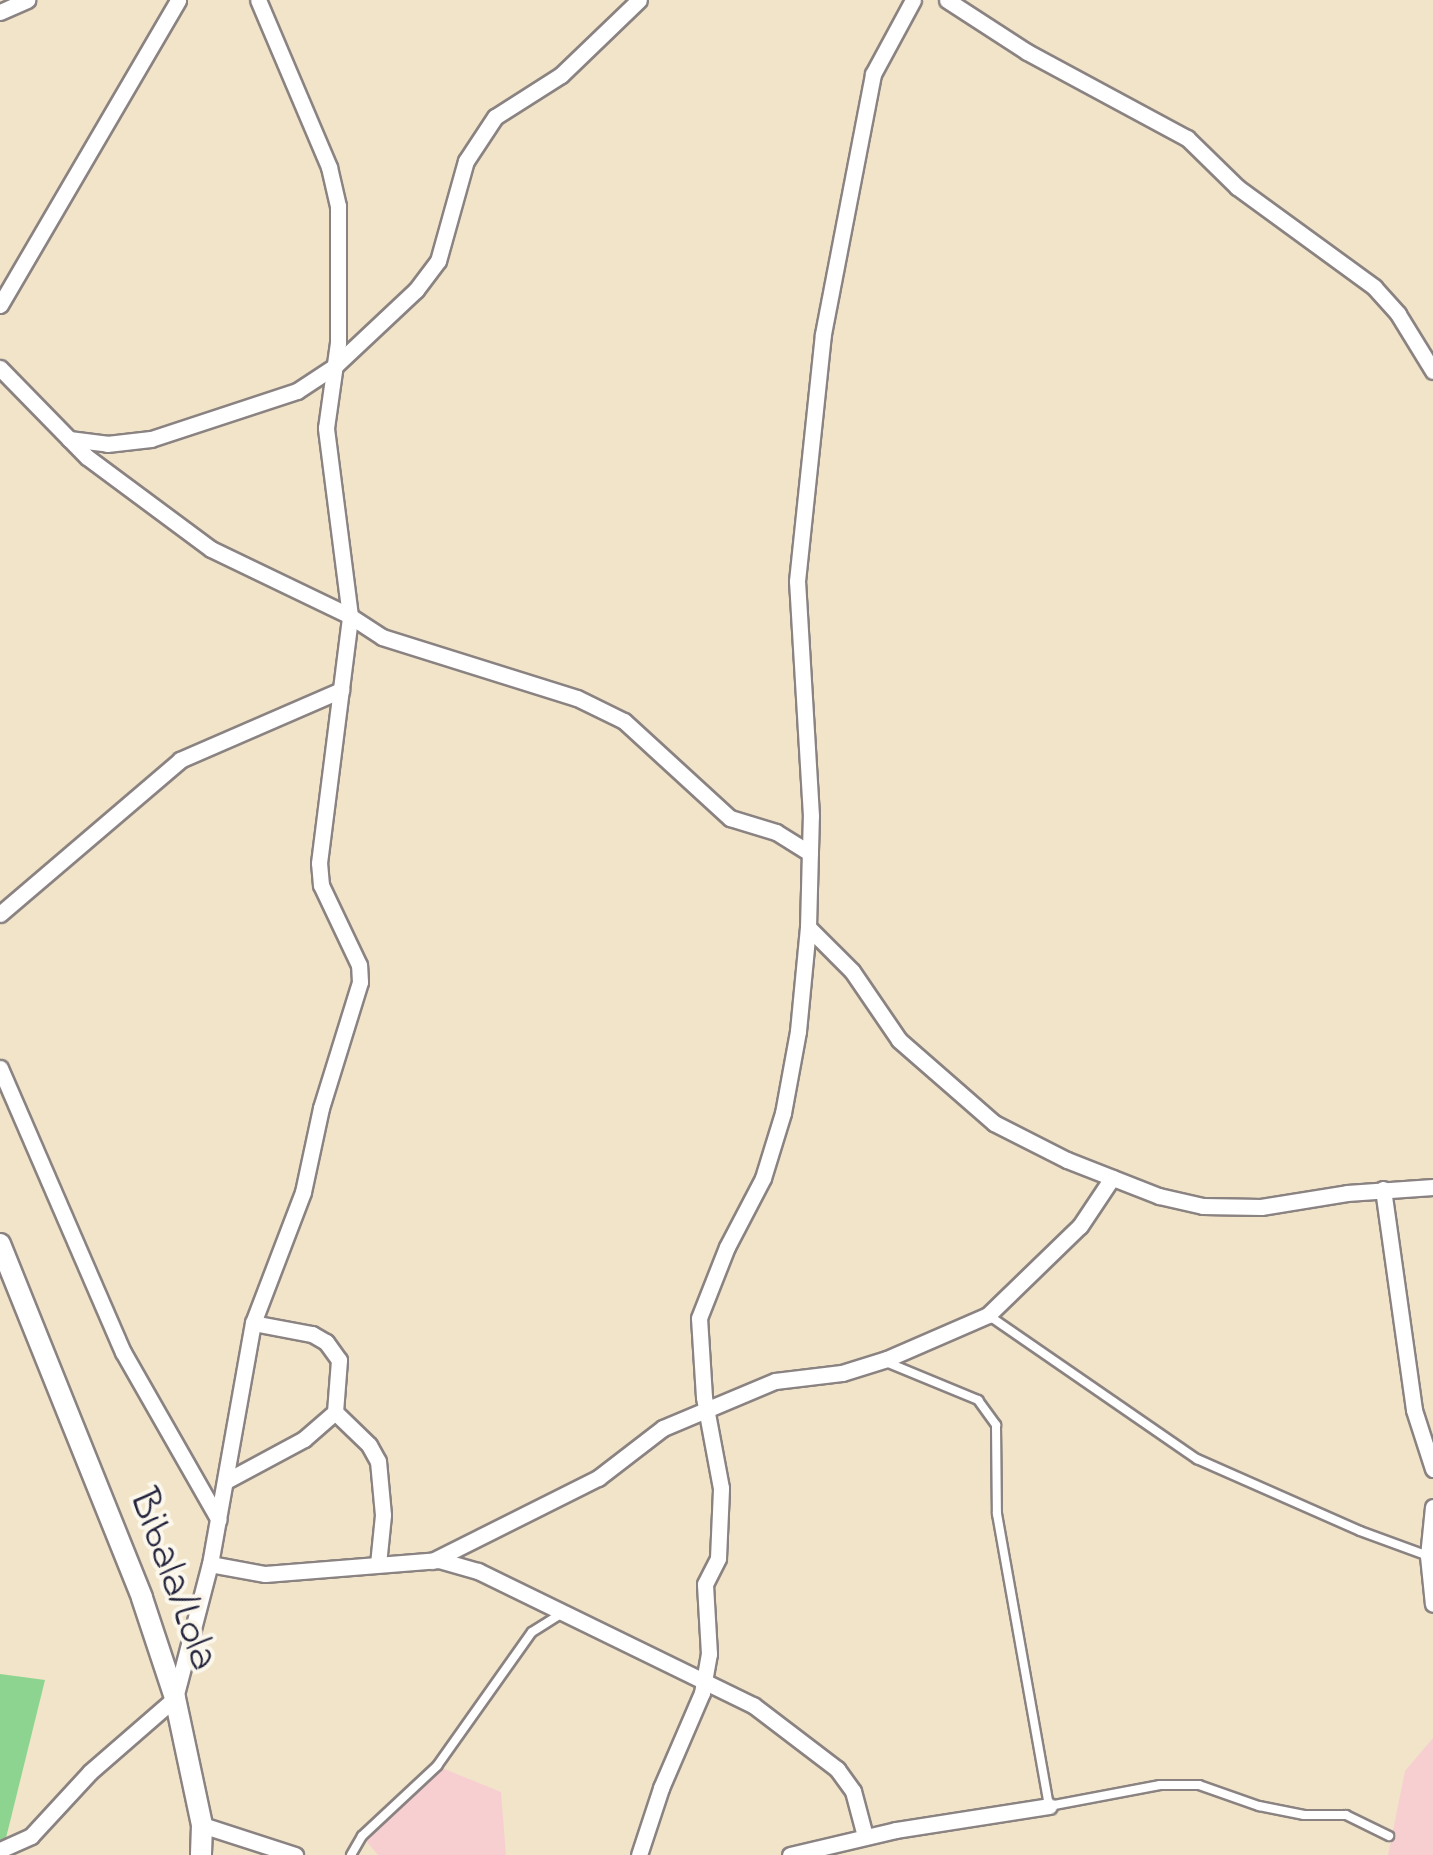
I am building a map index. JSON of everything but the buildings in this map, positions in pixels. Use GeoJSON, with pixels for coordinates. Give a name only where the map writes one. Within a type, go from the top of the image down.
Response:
{"type":"FeatureCollection","features":[{"type":"Feature","properties":{"kind":"main road","name":"Bibala/Lola"},"geometry":{"type":"LineString","coordinates":[[0,1244],[41,1338],[142,1598],[175,1698],[202,1825],[200,1855]]}},
{"type":"Feature","properties":{"kind":"street"},"geometry":{"type":"LineString","coordinates":[[0,12],[26,0]]}},
{"type":"Feature","properties":{"kind":"street"},"geometry":{"type":"LineString","coordinates":[[0,305],[178,0]]}},
{"type":"Feature","properties":{"kind":"street"},"geometry":{"type":"LineString","coordinates":[[0,1850],[31,1836],[90,1772],[175,1698],[210,1564],[253,1324],[303,1192],[321,1108],[360,982],[359,965],[321,886],[318,863],[350,616],[326,428],[339,294],[334,184],[258,0]]}},
{"type":"Feature","properties":{"kind":"street"},"geometry":{"type":"LineString","coordinates":[[69,439],[107,444],[151,439],[297,391],[335,366],[391,315],[438,261],[466,161],[495,117],[562,75],[639,0]]}},
{"type":"Feature","properties":{"kind":"street"},"geometry":{"type":"LineString","coordinates":[[639,1855],[704,1681],[710,1608],[705,1584],[718,1558],[721,1488],[708,1412],[699,1318],[727,1247],[763,1178],[783,1113],[798,1031],[808,928],[810,853],[797,581],[824,334],[873,74],[913,0]]}},
{"type":"Feature","properties":{"kind":"street"},"geometry":{"type":"LineString","coordinates":[[947,0],[1027,52],[1186,138],[1237,187],[1374,287],[1398,314],[1433,371]]}},
{"type":"Feature","properties":{"kind":"street"},"geometry":{"type":"LineString","coordinates":[[0,368],[69,439],[127,489],[211,550],[350,616],[382,637],[576,698],[624,721],[730,818],[776,832],[810,853]]}},
{"type":"Feature","properties":{"kind":"street"},"geometry":{"type":"LineString","coordinates":[[0,914],[141,789],[180,760],[341,690]]}},
{"type":"Feature","properties":{"kind":"street"},"geometry":{"type":"LineString","coordinates":[[808,928],[852,972],[899,1040],[994,1123],[1112,1178],[1160,1196],[1204,1206],[1260,1207],[1383,1189],[1433,1187]]}},
{"type":"Feature","properties":{"kind":"street"},"geometry":{"type":"LineString","coordinates":[[0,1068],[123,1352],[219,1520]]}},
{"type":"Feature","properties":{"kind":"street"},"geometry":{"type":"LineString","coordinates":[[432,1561],[598,1478],[651,1434],[775,1381],[842,1373],[882,1361],[988,1315],[1080,1226],[1112,1178]]}},
{"type":"Feature","properties":{"kind":"street"},"geometry":{"type":"LineString","coordinates":[[1383,1189],[1414,1410],[1433,1469]]}},
{"type":"Feature","properties":{"kind":"street"},"geometry":{"type":"LineString","coordinates":[[226,1482],[304,1439],[336,1412],[339,1360],[326,1342],[312,1334],[253,1324]]}},
{"type":"Feature","properties":{"kind":"street"},"geometry":{"type":"LineString","coordinates":[[336,1412],[369,1445],[378,1461],[383,1515],[378,1564]]}},
{"type":"Feature","properties":{"kind":"street"},"geometry":{"type":"LineString","coordinates":[[1433,1507],[1428,1556],[1433,1604]]}},
{"type":"Feature","properties":{"kind":"street"},"geometry":{"type":"LineString","coordinates":[[210,1564],[265,1574],[432,1561],[478,1571],[567,1611],[753,1706],[838,1769],[853,1791],[866,1836]]}},
{"type":"Feature","properties":{"kind":"street"},"geometry":{"type":"LineString","coordinates":[[790,1855],[849,1848],[866,1836],[1049,1806]]}},
{"type":"Feature","properties":{"kind":"street"},"geometry":{"type":"LineString","coordinates":[[202,1825],[295,1855]]}},
{"type":"Feature","properties":{"kind":"lane"},"geometry":{"type":"LineString","coordinates":[[988,1315],[1197,1459],[1360,1531],[1428,1556]]}},
{"type":"Feature","properties":{"kind":"lane"},"geometry":{"type":"LineString","coordinates":[[882,1361],[978,1400],[996,1425],[996,1514],[1049,1806],[1160,1786],[1198,1785],[1259,1806],[1304,1815],[1346,1814],[1389,1836]]}},
{"type":"Feature","properties":{"kind":"lane"},"geometry":{"type":"LineString","coordinates":[[351,1855],[362,1836],[394,1802],[437,1766],[532,1632],[567,1611]]}},
{"type":"Feature","properties":{"kind":"shaded area"},"geometry":{"type":"Polygon","coordinates":[[[1433,1738],[1433,1855],[1388,1855],[1405,1771],[1433,1738]]]}},
{"type":"Feature","properties":{"kind":"shaded area"},"geometry":{"type":"Polygon","coordinates":[[[437,1766],[501,1792],[506,1855],[378,1855],[362,1836],[437,1766]]]}},
{"type":"Feature","properties":{"kind":"green space"},"geometry":{"type":"Polygon","coordinates":[[[0,1674],[45,1680],[5,1842],[0,1841],[0,1674]]]}}]}
